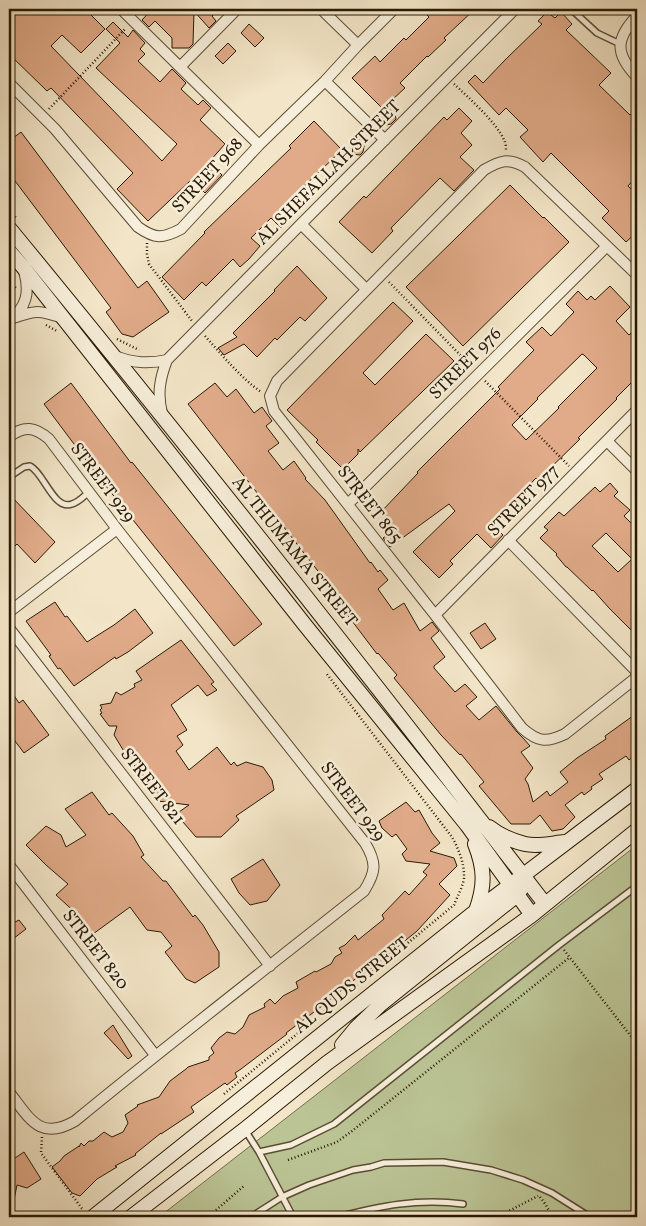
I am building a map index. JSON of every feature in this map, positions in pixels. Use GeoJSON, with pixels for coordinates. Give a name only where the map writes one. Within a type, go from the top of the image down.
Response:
{"type":"FeatureCollection","features":[{"type":"Feature","properties":{"kind":"street"},"geometry":{"type":"LineString","coordinates":[[121,9],[259,146]]}},
{"type":"Feature","properties":{"kind":"street"},"geometry":{"type":"LineString","coordinates":[[180,67],[237,9]]}},
{"type":"Feature","properties":{"kind":"street"},"geometry":{"type":"LineString","coordinates":[[322,9],[358,45]]}},
{"type":"Feature","properties":{"kind":"street","name":"STREET 968"},"geometry":{"type":"LineString","coordinates":[[9,83],[55,129],[138,226],[148,234],[158,236],[170,235],[181,229],[259,146],[325,82],[394,9]]}},
{"type":"Feature","properties":{"kind":"street","name":"AL SHEFALLAH STREET"},"geometry":{"type":"LineString","coordinates":[[163,419],[159,389],[161,374],[167,360],[515,9]]}},
{"type":"Feature","properties":{"kind":"street"},"geometry":{"type":"LineString","coordinates":[[637,16],[624,32],[620,44],[621,55],[627,67],[637,76]]}},
{"type":"Feature","properties":{"kind":"street"},"geometry":{"type":"LineString","coordinates":[[325,82],[385,140]]}},
{"type":"Feature","properties":{"kind":"street"},"geometry":{"type":"LineString","coordinates":[[505,160],[516,162],[526,167],[637,275]]}},
{"type":"Feature","properties":{"kind":"street","name":"STREET 865"},"geometry":{"type":"LineString","coordinates":[[505,160],[484,170],[277,381],[270,396],[274,411],[522,728],[531,736],[542,740],[553,739],[565,734],[637,676]]}},
{"type":"Feature","properties":{"kind":"street"},"geometry":{"type":"LineString","coordinates":[[300,224],[366,289]]}},
{"type":"Feature","properties":{"kind":"street","name":"AL THUMAMA STREET"},"geometry":{"type":"LineString","coordinates":[[9,228],[115,356],[163,419],[323,618],[545,904]]}},
{"type":"Feature","properties":{"kind":"street","name":"STREET 976"},"geometry":{"type":"LineString","coordinates":[[348,504],[607,246]]}},
{"type":"Feature","properties":{"kind":"street","name":"AL THUMAMA STREET"},"geometry":{"type":"LineString","coordinates":[[9,251],[305,625],[467,825],[532,915]]}},
{"type":"Feature","properties":{"kind":"street"},"geometry":{"type":"LineString","coordinates":[[10,320],[20,310],[27,297],[27,283],[23,267]]}},
{"type":"Feature","properties":{"kind":"street"},"geometry":{"type":"LineString","coordinates":[[10,320],[40,311],[63,318]]}},
{"type":"Feature","properties":{"kind":"street"},"geometry":{"type":"LineString","coordinates":[[115,356],[127,361],[140,363],[154,363],[167,360]]}},
{"type":"Feature","properties":{"kind":"street","name":"STREET 977"},"geometry":{"type":"LineString","coordinates":[[435,615],[637,410]]}},
{"type":"Feature","properties":{"kind":"street","name":"STREET 929"},"geometry":{"type":"LineString","coordinates":[[9,437],[21,430],[30,429],[40,432],[49,439],[116,528],[366,843],[372,854],[374,867],[372,879],[364,891],[155,1055],[75,1121],[54,1129],[42,1128]]}},
{"type":"Feature","properties":{"kind":"street"},"geometry":{"type":"LineString","coordinates":[[606,441],[637,471]]}},
{"type":"Feature","properties":{"kind":"street"},"geometry":{"type":"LineString","coordinates":[[9,612],[116,528]]}},
{"type":"Feature","properties":{"kind":"street"},"geometry":{"type":"LineString","coordinates":[[508,540],[637,672]]}},
{"type":"Feature","properties":{"kind":"street","name":"STREET 821"},"geometry":{"type":"LineString","coordinates":[[9,628],[270,966]]}},
{"type":"Feature","properties":{"kind":"street","name":"AL QUDS STREET"},"geometry":{"type":"LineString","coordinates":[[88,1213],[476,911],[514,890],[524,876],[637,789]]}},
{"type":"Feature","properties":{"kind":"street"},"geometry":{"type":"LineString","coordinates":[[482,822],[503,836],[526,844],[540,845],[566,842]]}},
{"type":"Feature","properties":{"kind":"street"},"geometry":{"type":"LineString","coordinates":[[467,825],[480,855],[483,877],[483,888],[476,911]]}},
{"type":"Feature","properties":{"kind":"street"},"geometry":{"type":"LineString","coordinates":[[131,1217],[245,1130],[327,1063],[532,915],[637,830]]}},
{"type":"Feature","properties":{"kind":"street","name":"STREET 820"},"geometry":{"type":"LineString","coordinates":[[9,864],[155,1055]]}},
{"type":"Feature","properties":{"kind":"street"},"geometry":{"type":"LineString","coordinates":[[327,1063],[356,1028],[381,1004],[514,890]]}},
{"type":"Feature","properties":{"kind":"street"},"geometry":{"type":"LineString","coordinates":[[9,1092],[33,1122],[42,1128]]}},
{"type":"Feature","properties":{"kind":"lane"},"geometry":{"type":"LineString","coordinates":[[571,9],[597,33],[620,44]]}},
{"type":"Feature","properties":{"kind":"lane"},"geometry":{"type":"LineString","coordinates":[[9,477],[24,467],[30,466],[38,472],[60,503],[66,505],[75,503],[89,492]]}},
{"type":"Feature","properties":{"kind":"lane"},"geometry":{"type":"LineString","coordinates":[[259,1152],[291,1145],[334,1124],[559,945],[637,886]]}},
{"type":"Feature","properties":{"kind":"lane"},"geometry":{"type":"LineString","coordinates":[[245,1130],[259,1152],[293,1217]]}},
{"type":"Feature","properties":{"kind":"lane"},"geometry":{"type":"LineString","coordinates":[[251,1217],[282,1197],[309,1184],[353,1170],[384,1163],[425,1162],[456,1163],[491,1170],[523,1180],[552,1193],[590,1217]]}},
{"type":"Feature","properties":{"kind":"lane"},"geometry":{"type":"LineString","coordinates":[[337,1217],[390,1205],[409,1203],[446,1202],[463,1204]]}},
{"type":"Feature","properties":{"kind":"path"},"geometry":{"type":"LineString","coordinates":[[42,116],[133,21]]}},
{"type":"Feature","properties":{"kind":"path"},"geometry":{"type":"LineString","coordinates":[[447,77],[481,110],[496,128],[504,140],[505,160]]}},
{"type":"Feature","properties":{"kind":"path"},"geometry":{"type":"LineString","coordinates":[[381,274],[576,472]]}},
{"type":"Feature","properties":{"kind":"path"},"geometry":{"type":"LineString","coordinates":[[222,1096],[454,905],[464,880],[464,875]]}},
{"type":"Feature","properties":{"kind":"path"},"geometry":{"type":"LineString","coordinates":[[559,945],[637,1044]]}},
{"type":"Feature","properties":{"kind":"path"},"geometry":{"type":"LineString","coordinates":[[288,1160],[336,1142],[352,1131],[570,958]]}},
{"type":"Feature","properties":{"kind":"path"},"geometry":{"type":"LineString","coordinates":[[42,1128],[41,1153],[88,1213],[74,1217]]}},
{"type":"Feature","properties":{"kind":"path"},"geometry":{"type":"LineString","coordinates":[[523,1180],[520,1189],[538,1196],[546,1205],[552,1217]]}},
{"type":"Feature","properties":{"kind":"path"},"geometry":{"type":"LineString","coordinates":[[208,1217],[245,1185]]}},
{"type":"Feature","properties":{"kind":"path"},"geometry":{"type":"LineString","coordinates":[[497,1217],[538,1196]]}},
{"type":"Feature","properties":{"kind":"green space"},"geometry":{"type":"Polygon","coordinates":[[[637,845],[637,1217],[159,1217],[637,845]]]}},
{"type":"Feature","properties":{"kind":"building"},"geometry":{"type":"Polygon","coordinates":[[[9,9],[98,9],[91,15],[105,29],[81,53],[62,35],[51,46],[162,161],[177,144],[96,68],[120,43],[106,29],[113,22],[128,37],[133,30],[145,43],[140,49],[145,54],[138,61],[160,82],[172,69],[186,83],[181,89],[198,105],[203,100],[211,108],[200,120],[225,144],[209,162],[222,175],[205,193],[191,180],[148,221],[117,189],[133,173],[51,88],[47,91],[9,54],[9,9]]]}},
{"type":"Feature","properties":{"kind":"building"},"geometry":{"type":"Polygon","coordinates":[[[152,9],[220,9],[212,16],[216,21],[209,28],[194,11],[193,44],[189,48],[172,48],[172,38],[155,21],[149,27],[142,20],[152,9]]]}},
{"type":"Feature","properties":{"kind":"building"},"geometry":{"type":"Polygon","coordinates":[[[421,9],[475,9],[444,38],[446,40],[400,83],[405,88],[392,100],[396,119],[391,124],[380,126],[374,120],[374,117],[388,114],[352,78],[375,56],[380,62],[429,17],[421,9]]]}},
{"type":"Feature","properties":{"kind":"building"},"geometry":{"type":"Polygon","coordinates":[[[547,12],[555,18],[561,12],[572,24],[566,30],[611,73],[599,85],[630,115],[637,108],[637,176],[628,186],[637,195],[637,232],[626,242],[602,218],[609,211],[551,153],[543,162],[520,137],[528,130],[506,108],[499,115],[468,82],[475,75],[483,83],[542,24],[538,21],[547,12]]]}},
{"type":"Feature","properties":{"kind":"building"},"geometry":{"type":"Polygon","coordinates":[[[249,24],[264,38],[255,47],[241,33],[249,24]]]}},
{"type":"Feature","properties":{"kind":"building"},"geometry":{"type":"Polygon","coordinates":[[[228,43],[236,51],[223,64],[215,56],[228,43]]]}},
{"type":"Feature","properties":{"kind":"building"},"geometry":{"type":"Polygon","coordinates":[[[459,108],[472,121],[461,133],[472,145],[460,157],[474,170],[454,191],[440,178],[391,228],[393,231],[372,253],[339,222],[364,196],[366,198],[444,117],[447,120],[459,108]]]}},
{"type":"Feature","properties":{"kind":"building"},"geometry":{"type":"Polygon","coordinates":[[[314,121],[342,150],[278,211],[288,221],[281,228],[271,218],[251,238],[260,246],[249,259],[240,267],[233,259],[206,286],[202,282],[184,300],[162,277],[204,232],[291,148],[289,146],[314,121]]]}},
{"type":"Feature","properties":{"kind":"building"},"geometry":{"type":"Polygon","coordinates":[[[21,132],[138,288],[147,281],[169,312],[133,337],[122,334],[106,312],[111,308],[9,173],[9,141],[21,132]]]}},
{"type":"Feature","properties":{"kind":"building"},"geometry":{"type":"Polygon","coordinates":[[[354,139],[365,141],[363,152],[360,155],[352,154],[354,139]]]}},
{"type":"Feature","properties":{"kind":"building"},"geometry":{"type":"Polygon","coordinates":[[[510,185],[569,242],[463,346],[406,287],[510,185]]]}},
{"type":"Feature","properties":{"kind":"building"},"geometry":{"type":"Polygon","coordinates":[[[297,266],[327,298],[305,321],[300,317],[277,340],[275,338],[257,357],[244,344],[224,355],[218,348],[237,337],[233,333],[297,266]]]}},
{"type":"Feature","properties":{"kind":"building"},"geometry":{"type":"Polygon","coordinates":[[[610,286],[630,307],[616,321],[629,335],[637,327],[637,377],[578,438],[580,439],[538,480],[536,478],[493,525],[503,535],[491,548],[477,534],[450,561],[453,564],[439,578],[413,552],[455,511],[449,504],[390,547],[383,538],[395,529],[380,513],[417,472],[500,389],[498,387],[534,350],[526,342],[542,327],[551,336],[574,312],[566,304],[578,291],[587,300],[591,296],[595,300],[610,286]],[[582,354],[512,425],[526,440],[597,368],[582,354]]]}},
{"type":"Feature","properties":{"kind":"building"},"geometry":{"type":"Polygon","coordinates":[[[393,302],[413,321],[363,373],[375,385],[426,334],[454,361],[360,452],[358,449],[358,454],[343,469],[316,442],[318,440],[287,410],[393,302]]]}},
{"type":"Feature","properties":{"kind":"building"},"geometry":{"type":"Polygon","coordinates":[[[71,383],[131,463],[262,624],[234,646],[101,480],[44,404],[71,383]]]}},
{"type":"Feature","properties":{"kind":"building"},"geometry":{"type":"Polygon","coordinates":[[[215,383],[227,397],[236,389],[254,413],[262,407],[272,421],[266,426],[279,443],[268,451],[283,470],[294,461],[305,479],[325,500],[370,563],[378,572],[380,570],[388,580],[378,589],[393,610],[404,603],[420,631],[432,622],[439,631],[431,638],[445,657],[434,668],[455,692],[465,684],[477,697],[466,706],[479,720],[496,706],[530,746],[521,752],[533,768],[525,779],[533,802],[547,791],[550,796],[568,782],[560,772],[606,739],[605,736],[637,713],[637,753],[629,760],[626,756],[599,774],[603,779],[591,787],[592,789],[584,795],[582,792],[565,805],[575,817],[563,829],[552,831],[540,815],[530,824],[511,824],[479,786],[484,782],[461,754],[441,735],[394,678],[397,675],[377,654],[346,613],[349,611],[188,404],[215,383]]]}},
{"type":"Feature","properties":{"kind":"building"},"geometry":{"type":"Polygon","coordinates":[[[610,483],[618,492],[614,496],[630,510],[624,516],[637,529],[637,623],[631,630],[593,590],[566,567],[557,554],[540,538],[548,530],[544,527],[559,512],[564,516],[595,487],[600,492],[610,483]],[[606,533],[592,546],[618,572],[632,559],[606,533]]]}},
{"type":"Feature","properties":{"kind":"building"},"geometry":{"type":"Polygon","coordinates":[[[9,494],[55,542],[35,563],[17,544],[9,552],[9,494]]]}},
{"type":"Feature","properties":{"kind":"building"},"geometry":{"type":"Polygon","coordinates":[[[55,602],[65,617],[67,616],[87,642],[135,609],[153,633],[128,652],[116,659],[115,657],[74,686],[60,668],[58,669],[49,656],[51,655],[26,621],[55,602]]]}},
{"type":"Feature","properties":{"kind":"building"},"geometry":{"type":"Polygon","coordinates":[[[485,623],[496,639],[481,649],[470,633],[485,623]]]}},
{"type":"Feature","properties":{"kind":"building"},"geometry":{"type":"Polygon","coordinates":[[[181,640],[214,682],[211,684],[217,690],[207,696],[198,685],[171,705],[187,730],[177,736],[183,745],[176,751],[189,770],[217,747],[231,765],[234,762],[237,766],[246,762],[263,767],[272,780],[274,790],[236,816],[239,820],[221,837],[196,837],[176,814],[189,805],[158,801],[144,776],[125,753],[114,735],[117,726],[109,726],[100,714],[102,713],[100,710],[102,708],[100,705],[111,703],[116,692],[121,695],[135,687],[134,684],[142,680],[136,671],[181,640]]]}},
{"type":"Feature","properties":{"kind":"building"},"geometry":{"type":"Polygon","coordinates":[[[9,688],[19,703],[23,700],[49,735],[24,753],[9,733],[9,688]]]}},
{"type":"Feature","properties":{"kind":"building"},"geometry":{"type":"Polygon","coordinates":[[[92,792],[109,815],[112,813],[133,836],[144,855],[141,857],[163,881],[166,881],[193,917],[195,915],[219,952],[219,967],[195,983],[186,979],[165,952],[172,946],[161,932],[147,930],[130,907],[93,934],[77,917],[79,916],[56,895],[68,884],[26,845],[46,826],[61,835],[66,847],[86,835],[65,809],[92,792]]]}},
{"type":"Feature","properties":{"kind":"building"},"geometry":{"type":"Polygon","coordinates":[[[406,802],[415,812],[419,810],[440,843],[430,851],[454,858],[457,866],[439,884],[450,895],[417,931],[235,1073],[237,1077],[227,1085],[225,1083],[191,1107],[194,1112],[161,1133],[136,1155],[115,1166],[117,1167],[97,1179],[80,1196],[72,1193],[52,1167],[64,1156],[79,1147],[81,1143],[84,1146],[104,1132],[112,1137],[123,1132],[128,1123],[125,1115],[137,1105],[159,1097],[170,1081],[188,1067],[209,1060],[209,1057],[214,1053],[211,1048],[219,1038],[227,1032],[235,1034],[243,1027],[249,1015],[265,1007],[264,1004],[270,999],[275,1004],[283,996],[298,988],[296,982],[331,964],[335,957],[342,953],[339,948],[355,935],[358,940],[384,919],[382,915],[405,891],[409,895],[427,875],[423,872],[430,864],[406,861],[402,854],[407,849],[396,834],[392,837],[382,828],[379,821],[406,802]]]}},
{"type":"Feature","properties":{"kind":"building"},"geometry":{"type":"Polygon","coordinates":[[[263,859],[280,885],[267,901],[250,905],[239,893],[231,879],[263,859]]]}},
{"type":"Feature","properties":{"kind":"building"},"geometry":{"type":"Polygon","coordinates":[[[19,920],[26,929],[9,942],[9,925],[19,920]]]}},
{"type":"Feature","properties":{"kind":"building"},"geometry":{"type":"Polygon","coordinates":[[[113,1025],[132,1056],[128,1059],[104,1033],[113,1025]]]}},
{"type":"Feature","properties":{"kind":"building"},"geometry":{"type":"Polygon","coordinates":[[[24,1152],[41,1179],[27,1188],[17,1185],[13,1205],[9,1204],[9,1162],[24,1152]]]}}]}
